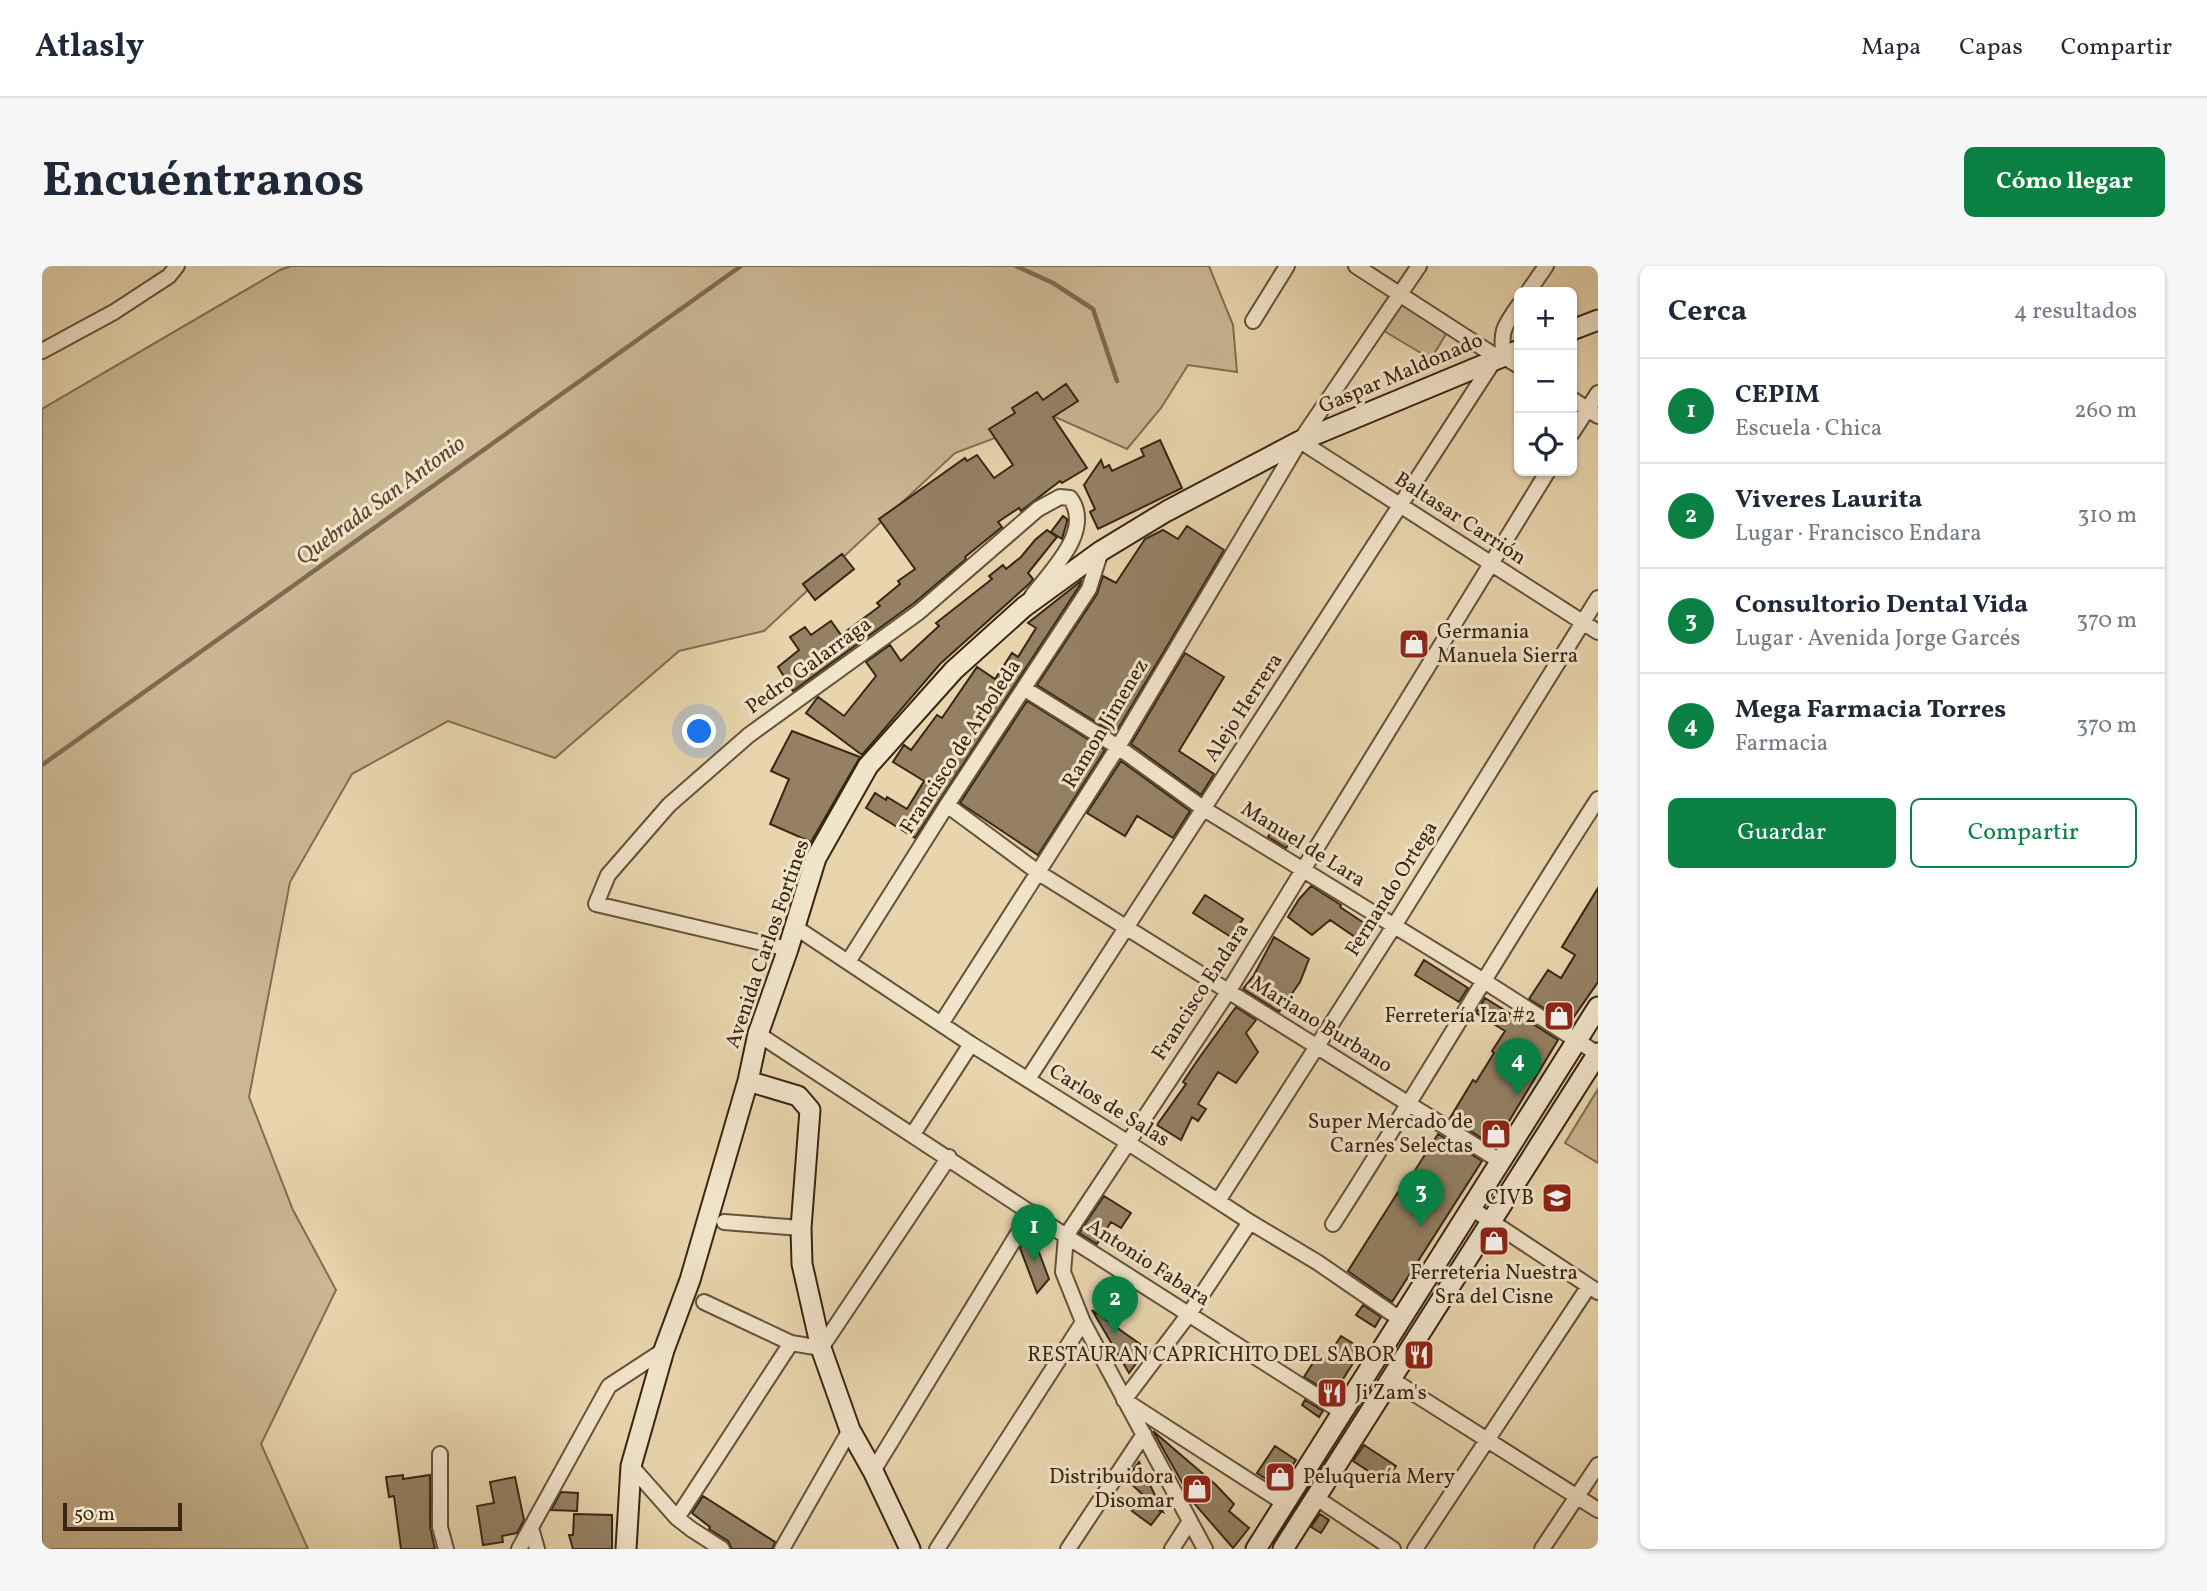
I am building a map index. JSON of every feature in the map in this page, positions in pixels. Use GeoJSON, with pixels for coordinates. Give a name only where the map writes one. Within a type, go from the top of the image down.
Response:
{"type":"FeatureCollection","features":[{"type":"Feature","properties":{"kind":"street"},"geometry":{"type":"LineString","coordinates":[[42,351],[114,312],[170,276],[177,266]]}},
{"type":"Feature","properties":{"kind":"street"},"geometry":{"type":"LineString","coordinates":[[1253,321],[1287,266]]}},
{"type":"Feature","properties":{"kind":"street"},"geometry":{"type":"LineString","coordinates":[[1356,266],[1492,354],[1509,357]]}},
{"type":"Feature","properties":{"kind":"street","name":"Ramon Jimenez"},"geometry":{"type":"LineString","coordinates":[[941,1024],[1118,747],[1300,440],[1419,266]]}},
{"type":"Feature","properties":{"kind":"street"},"geometry":{"type":"LineString","coordinates":[[1531,287],[1546,266]]}},
{"type":"Feature","properties":{"kind":"street","name":"Alejo Herrera"},"geometry":{"type":"LineString","coordinates":[[1028,1080],[1401,505],[1509,357],[1503,330],[1514,313]]}},
{"type":"Feature","properties":{"kind":"street"},"geometry":{"type":"LineString","coordinates":[[1577,328],[1598,320]]}},
{"type":"Feature","properties":{"kind":"street","name":"Gaspar Maldonado"},"geometry":{"type":"LineString","coordinates":[[1300,440],[1509,357]]}},
{"type":"Feature","properties":{"kind":"street"},"geometry":{"type":"LineString","coordinates":[[1577,428],[1592,412],[1598,393]]}},
{"type":"Feature","properties":{"kind":"street"},"geometry":{"type":"LineString","coordinates":[[1577,402],[1592,412]]}},
{"type":"Feature","properties":{"kind":"street","name":"Baltasar Carrión"},"geometry":{"type":"LineString","coordinates":[[1300,440],[1598,632]]}},
{"type":"Feature","properties":{"kind":"street","name":"Avenida Carlos Fortines"},"geometry":{"type":"LineString","coordinates":[[626,1549],[631,1466],[664,1350],[690,1280],[748,1081],[758,1034],[816,858],[868,766],[954,670],[1024,607],[1101,551],[1167,511],[1300,440]]}},
{"type":"Feature","properties":{"kind":"street","name":"Francisco Endara"},"geometry":{"type":"LineString","coordinates":[[1205,1549],[1083,1322],[1063,1272],[1066,1236],[1228,992],[1545,476]]}},
{"type":"Feature","properties":{"kind":"street","name":"Pedro Galarraga"},"geometry":{"type":"LineString","coordinates":[[788,949],[596,904],[608,875],[669,805],[759,727],[919,612],[1038,509],[1060,497],[1070,498],[1078,515],[1071,543],[1024,607]]}},
{"type":"Feature","properties":{"kind":"street","name":"Francisco de Arboleda"},"geometry":{"type":"LineString","coordinates":[[848,961],[1090,589],[1101,551]]}},
{"type":"Feature","properties":{"kind":"street","name":"Fernando Ortega"},"geometry":{"type":"LineString","coordinates":[[1218,1200],[1394,926],[1598,598]]}},
{"type":"Feature","properties":{"kind":"street","name":"Manuel de Lara"},"geometry":{"type":"LineString","coordinates":[[1025,689],[1118,747],[1204,809],[1598,1054]]}},
{"type":"Feature","properties":{"kind":"street"},"geometry":{"type":"LineString","coordinates":[[1333,1224],[1410,1105],[1598,799]]}},
{"type":"Feature","properties":{"kind":"street","name":"Mariano Burbano"},"geometry":{"type":"LineString","coordinates":[[947,805],[1039,873],[1500,1161]]}},
{"type":"Feature","properties":{"kind":"street","name":"Carlos de Salas"},"geometry":{"type":"LineString","coordinates":[[795,927],[971,1044],[1317,1262],[1400,1319]]}},
{"type":"Feature","properties":{"kind":"street"},"geometry":{"type":"LineString","coordinates":[[1256,1549],[1598,1007]]}},
{"type":"Feature","properties":{"kind":"street","name":"Antonio Fabara"},"geometry":{"type":"LineString","coordinates":[[758,1034],[1066,1236],[1342,1412]]}},
{"type":"Feature","properties":{"kind":"street"},"geometry":{"type":"LineString","coordinates":[[913,1134],[971,1044]]}},
{"type":"Feature","properties":{"kind":"street"},"geometry":{"type":"LineString","coordinates":[[1283,1549],[1598,1054]]}},
{"type":"Feature","properties":{"kind":"street"},"geometry":{"type":"LineString","coordinates":[[748,1081],[798,1096],[810,1110],[801,1228],[802,1264],[821,1348],[850,1430],[873,1471],[905,1546]]}},
{"type":"Feature","properties":{"kind":"street"},"geometry":{"type":"LineString","coordinates":[[821,1348],[949,1157]]}},
{"type":"Feature","properties":{"kind":"street"},"geometry":{"type":"LineString","coordinates":[[1415,1549],[1594,1289],[1471,1208]]}},
{"type":"Feature","properties":{"kind":"street"},"geometry":{"type":"LineString","coordinates":[[873,1471],[1031,1212]]}},
{"type":"Feature","properties":{"kind":"street"},"geometry":{"type":"LineString","coordinates":[[724,1222],[801,1228]]}},
{"type":"Feature","properties":{"kind":"street"},"geometry":{"type":"LineString","coordinates":[[1250,1222],[1189,1314],[1124,1400],[1284,1503]]}},
{"type":"Feature","properties":{"kind":"street"},"geometry":{"type":"LineString","coordinates":[[704,1302],[791,1343],[821,1348]]}},
{"type":"Feature","properties":{"kind":"street"},"geometry":{"type":"LineString","coordinates":[[937,1549],[1083,1322]]}},
{"type":"Feature","properties":{"kind":"street"},"geometry":{"type":"LineString","coordinates":[[677,1518],[791,1343]]}},
{"type":"Feature","properties":{"kind":"street"},"geometry":{"type":"LineString","coordinates":[[519,1549],[609,1386],[664,1350]]}},
{"type":"Feature","properties":{"kind":"street"},"geometry":{"type":"LineString","coordinates":[[1391,1379],[1598,1510]]}},
{"type":"Feature","properties":{"kind":"street"},"geometry":{"type":"LineString","coordinates":[[782,1549],[850,1430]]}},
{"type":"Feature","properties":{"kind":"street"},"geometry":{"type":"LineString","coordinates":[[1068,1549],[1144,1434]]}},
{"type":"Feature","properties":{"kind":"street"},"geometry":{"type":"LineString","coordinates":[[440,1454],[440,1527],[446,1549]]}},
{"type":"Feature","properties":{"kind":"street"},"geometry":{"type":"LineString","coordinates":[[1542,1549],[1598,1465]]}},
{"type":"Feature","properties":{"kind":"street"},"geometry":{"type":"LineString","coordinates":[[631,1466],[677,1518],[722,1549]]}},
{"type":"Feature","properties":{"kind":"street"},"geometry":{"type":"LineString","coordinates":[[1315,1497],[1393,1549]]}},
{"type":"Feature","properties":{"kind":"street"},"geometry":{"type":"LineString","coordinates":[[1172,1549],[1190,1521]]}},
{"type":"Feature","properties":{"kind":"street"},"geometry":{"type":"LineString","coordinates":[[531,1528],[537,1549]]}},
{"type":"Feature","properties":{"kind":"shaded area"},"geometry":{"type":"Polygon","coordinates":[[[291,266],[1209,266],[1233,325],[1237,372],[1188,365],[1161,408],[1127,449],[1053,416],[955,453],[764,631],[679,651],[555,758],[448,721],[352,774],[290,882],[249,1097],[293,1210],[336,1290],[261,1444],[308,1549],[42,1549],[42,409],[291,266]]]}},
{"type":"Feature","properties":{"kind":"shaded area"},"geometry":{"type":"Polygon","coordinates":[[[1402,302],[1449,329],[1431,359],[1384,331],[1402,302]]]}},
{"type":"Feature","properties":{"kind":"shaded area"},"geometry":{"type":"Polygon","coordinates":[[[1598,1089],[1598,1163],[1565,1143],[1598,1089]]]}},
{"type":"Feature","properties":{"kind":"building"},"geometry":{"type":"Polygon","coordinates":[[[1066,384],[1078,401],[1053,417],[1087,468],[1062,483],[1060,481],[1021,511],[1019,508],[998,522],[1002,527],[914,603],[793,691],[778,667],[799,650],[790,637],[805,627],[811,635],[831,621],[841,635],[880,606],[877,603],[900,584],[898,581],[915,569],[879,519],[965,458],[967,461],[977,455],[994,478],[1013,465],[989,429],[1015,413],[1012,408],[1037,392],[1043,400],[1066,384]]]}},
{"type":"Feature","properties":{"kind":"building"},"geometry":{"type":"Polygon","coordinates":[[[1160,440],[1182,488],[1098,529],[1090,512],[1095,509],[1084,485],[1101,460],[1104,468],[1109,465],[1112,471],[1144,456],[1141,449],[1160,440]]]}},
{"type":"Feature","properties":{"kind":"building"},"geometry":{"type":"Polygon","coordinates":[[[1063,516],[1067,522],[1062,539],[1051,532],[1063,516]]]}},
{"type":"Feature","properties":{"kind":"building"},"geometry":{"type":"Polygon","coordinates":[[[1187,526],[1224,550],[1115,734],[1037,685],[1097,594],[1103,576],[1116,583],[1145,539],[1163,530],[1178,539],[1187,526]]]}},
{"type":"Feature","properties":{"kind":"building"},"geometry":{"type":"Polygon","coordinates":[[[1047,530],[1057,537],[1028,573],[1033,579],[1030,583],[940,664],[862,755],[806,713],[818,697],[844,716],[876,676],[866,662],[890,645],[901,661],[939,626],[936,623],[992,579],[989,576],[1003,565],[1006,569],[1021,557],[1047,530]]]}},
{"type":"Feature","properties":{"kind":"building"},"geometry":{"type":"Polygon","coordinates":[[[842,554],[854,569],[815,600],[803,584],[842,554]]]}},
{"type":"Feature","properties":{"kind":"building"},"geometry":{"type":"Polygon","coordinates":[[[1081,581],[915,838],[866,808],[875,793],[907,809],[924,781],[893,762],[904,745],[911,750],[937,715],[942,718],[977,667],[995,679],[1012,653],[1018,657],[1036,628],[1028,623],[1081,581]]]}},
{"type":"Feature","properties":{"kind":"building"},"geometry":{"type":"Polygon","coordinates":[[[1185,653],[1224,677],[1179,751],[1214,774],[1201,795],[1131,744],[1185,653]]]}},
{"type":"Feature","properties":{"kind":"building"},"geometry":{"type":"Polygon","coordinates":[[[1027,701],[1105,750],[1038,855],[960,803],[1027,701]]]}},
{"type":"Feature","properties":{"kind":"building"},"geometry":{"type":"Polygon","coordinates":[[[792,731],[860,757],[811,842],[770,824],[789,779],[771,771],[792,731]]]}},
{"type":"Feature","properties":{"kind":"building"},"geometry":{"type":"Polygon","coordinates":[[[1121,761],[1190,811],[1173,838],[1137,816],[1125,836],[1087,813],[1121,761]]]}},
{"type":"Feature","properties":{"kind":"building"},"geometry":{"type":"Polygon","coordinates":[[[1276,823],[1295,835],[1286,848],[1268,837],[1276,823]]]}},
{"type":"Feature","properties":{"kind":"building"},"geometry":{"type":"Polygon","coordinates":[[[1311,886],[1370,927],[1361,941],[1330,920],[1312,935],[1288,917],[1311,886]]]}},
{"type":"Feature","properties":{"kind":"building"},"geometry":{"type":"Polygon","coordinates":[[[1598,888],[1598,982],[1569,1024],[1529,999],[1548,970],[1561,978],[1575,955],[1562,947],[1598,888]]]}},
{"type":"Feature","properties":{"kind":"building"},"geometry":{"type":"Polygon","coordinates":[[[1205,895],[1243,919],[1231,937],[1193,913],[1205,895]]]}},
{"type":"Feature","properties":{"kind":"building"},"geometry":{"type":"Polygon","coordinates":[[[1274,937],[1309,959],[1300,982],[1279,1012],[1243,989],[1254,975],[1274,937]]]}},
{"type":"Feature","properties":{"kind":"building"},"geometry":{"type":"Polygon","coordinates":[[[1424,960],[1468,988],[1459,1002],[1415,975],[1424,960]]]}},
{"type":"Feature","properties":{"kind":"building"},"geometry":{"type":"Polygon","coordinates":[[[1485,998],[1514,1016],[1519,1015],[1558,1040],[1494,1146],[1450,1118],[1473,1080],[1476,1082],[1505,1031],[1476,1013],[1485,998]]]}},
{"type":"Feature","properties":{"kind":"building"},"geometry":{"type":"Polygon","coordinates":[[[1236,1007],[1256,1020],[1246,1033],[1258,1052],[1236,1083],[1218,1072],[1198,1104],[1206,1109],[1198,1121],[1192,1117],[1181,1140],[1157,1125],[1186,1084],[1183,1082],[1197,1061],[1236,1007]]]}},
{"type":"Feature","properties":{"kind":"building"},"geometry":{"type":"Polygon","coordinates":[[[1438,1134],[1482,1161],[1392,1302],[1348,1271],[1438,1134]]]}},
{"type":"Feature","properties":{"kind":"building"},"geometry":{"type":"Polygon","coordinates":[[[1104,1196],[1131,1213],[1121,1228],[1111,1222],[1097,1244],[1079,1233],[1104,1196]]]}},
{"type":"Feature","properties":{"kind":"building"},"geometry":{"type":"Polygon","coordinates":[[[1034,1239],[1049,1279],[1037,1293],[1020,1248],[1023,1243],[1034,1239]]]}},
{"type":"Feature","properties":{"kind":"building"},"geometry":{"type":"Polygon","coordinates":[[[1363,1305],[1381,1317],[1375,1327],[1356,1315],[1363,1305]]]}},
{"type":"Feature","properties":{"kind":"building"},"geometry":{"type":"Polygon","coordinates":[[[1092,1310],[1147,1349],[1129,1373],[1092,1310]]]}},
{"type":"Feature","properties":{"kind":"building"},"geometry":{"type":"Polygon","coordinates":[[[1341,1336],[1362,1349],[1333,1395],[1304,1377],[1318,1355],[1326,1359],[1341,1336]]]}},
{"type":"Feature","properties":{"kind":"building"},"geometry":{"type":"Polygon","coordinates":[[[1305,1400],[1323,1411],[1319,1417],[1302,1405],[1305,1400]]]}},
{"type":"Feature","properties":{"kind":"building"},"geometry":{"type":"Polygon","coordinates":[[[1153,1431],[1234,1504],[1229,1511],[1249,1528],[1233,1548],[1193,1502],[1153,1431]]]}},
{"type":"Feature","properties":{"kind":"building"},"geometry":{"type":"Polygon","coordinates":[[[1364,1445],[1396,1466],[1385,1482],[1353,1461],[1364,1445]]]}},
{"type":"Feature","properties":{"kind":"building"},"geometry":{"type":"Polygon","coordinates":[[[1275,1446],[1296,1460],[1278,1487],[1257,1473],[1275,1446]]]}},
{"type":"Feature","properties":{"kind":"building"},"geometry":{"type":"Polygon","coordinates":[[[1139,1462],[1163,1512],[1159,1510],[1161,1512],[1151,1525],[1132,1511],[1143,1495],[1126,1479],[1139,1462]]]}},
{"type":"Feature","properties":{"kind":"building"},"geometry":{"type":"Polygon","coordinates":[[[403,1475],[403,1479],[430,1475],[430,1527],[435,1549],[401,1549],[394,1496],[389,1497],[386,1477],[403,1475]]]}},
{"type":"Feature","properties":{"kind":"building"},"geometry":{"type":"Polygon","coordinates":[[[515,1477],[524,1520],[517,1533],[502,1536],[503,1542],[483,1545],[477,1506],[494,1503],[490,1482],[515,1477]]]}},
{"type":"Feature","properties":{"kind":"building"},"geometry":{"type":"Polygon","coordinates":[[[561,1492],[578,1493],[577,1511],[551,1510],[561,1492]]]}},
{"type":"Feature","properties":{"kind":"building"},"geometry":{"type":"Polygon","coordinates":[[[703,1496],[775,1542],[772,1549],[732,1549],[728,1541],[709,1529],[710,1527],[692,1513],[703,1496]]]}},
{"type":"Feature","properties":{"kind":"building"},"geometry":{"type":"Polygon","coordinates":[[[574,1514],[612,1515],[612,1549],[573,1549],[569,1535],[573,1535],[574,1514]]]}},
{"type":"Feature","properties":{"kind":"building"},"geometry":{"type":"Polygon","coordinates":[[[1320,1514],[1329,1520],[1321,1533],[1311,1527],[1320,1514]]]}},
{"type":"Feature","properties":{"kind":"waterway","name":"Quebrada San Antonio"},"geometry":{"type":"LineString","coordinates":[[42,765],[741,266]]}},
{"type":"Feature","properties":{"kind":"waterway"},"geometry":{"type":"LineString","coordinates":[[1016,266],[1053,283],[1093,309],[1117,381]]}},
{"type":"Feature","properties":{"kind":"place","name":"Germania Manuela Sierra"},"geometry":{"type":"Point","coordinates":[1414,644]}},
{"type":"Feature","properties":{"kind":"place","name":"Ferretería Iza #2"},"geometry":{"type":"Point","coordinates":[1559,1016]}},
{"type":"Feature","properties":{"kind":"place","name":"Mega Farmacia Torres"},"geometry":{"type":"Point","coordinates":[1518,1096]}},
{"type":"Feature","properties":{"kind":"place","name":"Super Mercado de Carnes Selectas"},"geometry":{"type":"Point","coordinates":[1496,1134]}},
{"type":"Feature","properties":{"kind":"place","name":"CIVB"},"geometry":{"type":"Point","coordinates":[1557,1198]}},
{"type":"Feature","properties":{"kind":"place","name":"Consultorio Dental Vida"},"geometry":{"type":"Point","coordinates":[1421,1227]}},
{"type":"Feature","properties":{"kind":"place","name":"Ferreteria Nuestra Sra del Cisne"},"geometry":{"type":"Point","coordinates":[1494,1241]}},
{"type":"Feature","properties":{"kind":"place","name":"CEPIM"},"geometry":{"type":"Point","coordinates":[1034,1262]}},
{"type":"Feature","properties":{"kind":"place","name":"Viveres Laurita"},"geometry":{"type":"Point","coordinates":[1115,1334]}},
{"type":"Feature","properties":{"kind":"place","name":"RESTAURAN CAPRICHITO DEL SABOR"},"geometry":{"type":"Point","coordinates":[1419,1355]}},
{"type":"Feature","properties":{"kind":"place","name":"Ji Zam's"},"geometry":{"type":"Point","coordinates":[1332,1393]}},
{"type":"Feature","properties":{"kind":"place","name":"Peluquería Mery"},"geometry":{"type":"Point","coordinates":[1280,1477]}},
{"type":"Feature","properties":{"kind":"place","name":"Distribuidora Disomar"},"geometry":{"type":"Point","coordinates":[1197,1489]}}]}
